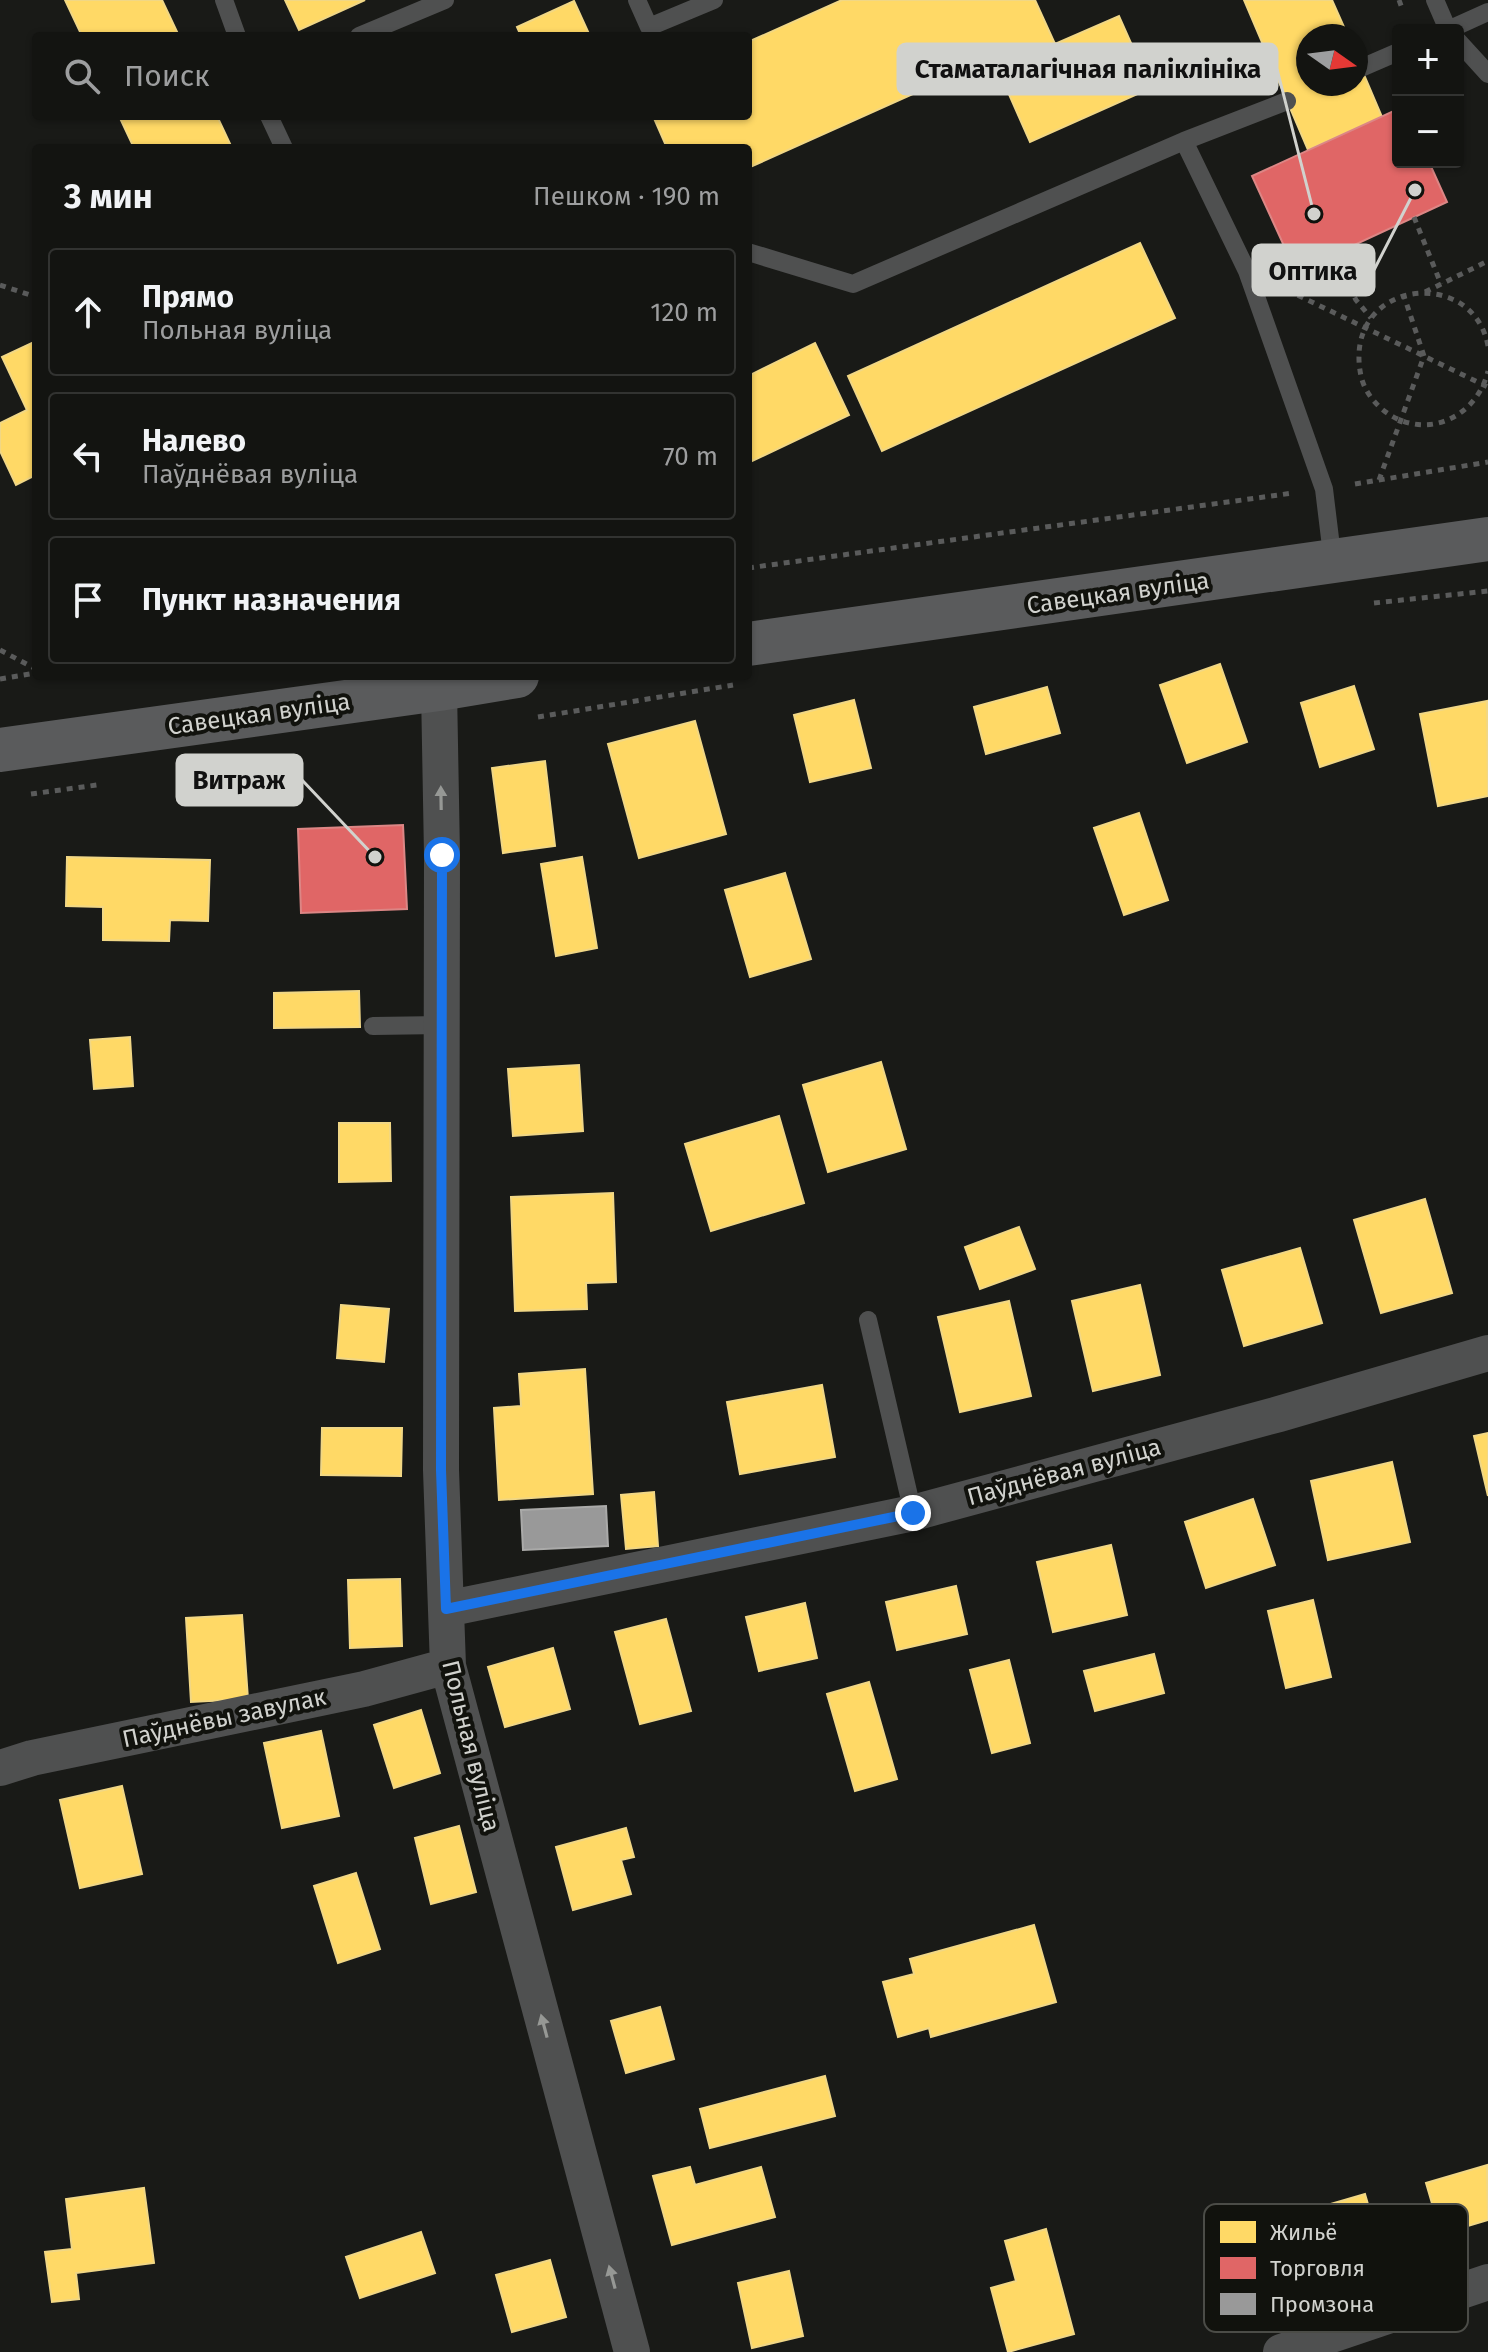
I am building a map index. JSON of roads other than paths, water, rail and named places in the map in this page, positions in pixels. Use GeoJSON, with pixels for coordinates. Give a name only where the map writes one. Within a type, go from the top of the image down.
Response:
{"type":"FeatureCollection","features":[{"type":"Feature","properties":{"kind":"street","name":"Савецкая вуліца"},"geometry":{"type":"LineString","coordinates":[[752,643],[1488,539]]}},
{"type":"Feature","properties":{"kind":"street","name":"Савецкая вуліца"},"geometry":{"type":"LineString","coordinates":[[0,750],[493,680]]}},
{"type":"Feature","properties":{"kind":"street","name":"Польная вуліца"},"geometry":{"type":"LineString","coordinates":[[439,689],[441,1470],[448,1666],[632,2352]]}},
{"type":"Feature","properties":{"kind":"street","name":"Паўднёвая вуліца"},"geometry":{"type":"LineString","coordinates":[[446,1609],[913,1513],[1279,1414],[1488,1353]]}},
{"type":"Feature","properties":{"kind":"street","name":"Паўднёвы завулак"},"geometry":{"type":"LineString","coordinates":[[0,1768],[32,1758],[364,1689],[448,1666]]}},
{"type":"Feature","properties":{"kind":"street"},"geometry":{"type":"LineString","coordinates":[[1468,2289],[1488,2282]]}},
{"type":"Feature","properties":{"kind":"street"},"geometry":{"type":"LineString","coordinates":[[1281,2352],[1340,2332]]}},
{"type":"Feature","properties":{"kind":"lane"},"geometry":{"type":"LineString","coordinates":[[224,0],[236,32]]}},
{"type":"Feature","properties":{"kind":"lane"},"geometry":{"type":"LineString","coordinates":[[369,32],[445,0]]}},
{"type":"Feature","properties":{"kind":"lane"},"geometry":{"type":"LineString","coordinates":[[637,0],[649,27],[714,0]]}},
{"type":"Feature","properties":{"kind":"lane"},"geometry":{"type":"LineString","coordinates":[[1435,0],[1445,24]]}},
{"type":"Feature","properties":{"kind":"lane"},"geometry":{"type":"LineString","coordinates":[[1461,24],[1488,12]]}},
{"type":"Feature","properties":{"kind":"lane"},"geometry":{"type":"LineString","coordinates":[[1464,48],[1488,74]]}},
{"type":"Feature","properties":{"kind":"lane"},"geometry":{"type":"LineString","coordinates":[[1368,65],[1392,55]]}},
{"type":"Feature","properties":{"kind":"lane"},"geometry":{"type":"LineString","coordinates":[[752,253],[853,284],[1184,141],[1287,101]]}},
{"type":"Feature","properties":{"kind":"lane"},"geometry":{"type":"LineString","coordinates":[[271,120],[282,144]]}},
{"type":"Feature","properties":{"kind":"lane"},"geometry":{"type":"LineString","coordinates":[[1184,141],[1247,271],[1324,489],[1333,563]]}},
{"type":"Feature","properties":{"kind":"lane"},"geometry":{"type":"LineString","coordinates":[[373,1026],[442,1025]]}},
{"type":"Feature","properties":{"kind":"lane"},"geometry":{"type":"LineString","coordinates":[[868,1320],[913,1513]]}},
{"type":"Feature","properties":{"kind":"place","name":"Оптика"},"geometry":{"type":"Point","coordinates":[1415,190]}},
{"type":"Feature","properties":{"kind":"place","name":"Стаматалагічная паліклініка"},"geometry":{"type":"Point","coordinates":[1314,214]}},
{"type":"Feature","properties":{"kind":"place","name":"Витраж"},"geometry":{"type":"Point","coordinates":[375,857]}}]}
